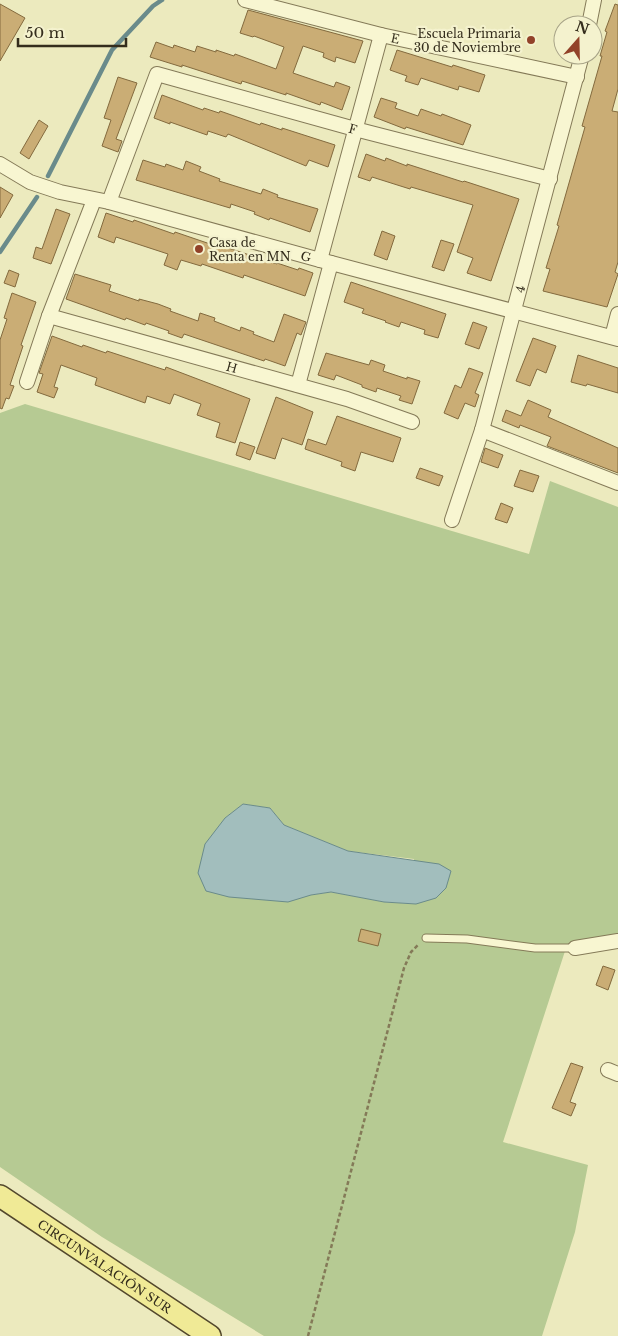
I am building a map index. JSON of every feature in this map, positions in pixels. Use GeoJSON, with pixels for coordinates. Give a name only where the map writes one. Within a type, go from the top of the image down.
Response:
{"type":"FeatureCollection","features":[{"type":"Feature","properties":{"kind":"main road","name":"CIRCUNVALACIÓN SUR"},"geometry":{"type":"LineString","coordinates":[[0,1196],[210,1336]]}},
{"type":"Feature","properties":{"kind":"street","name":"E"},"geometry":{"type":"LineString","coordinates":[[245,0],[381,35],[577,77]]}},
{"type":"Feature","properties":{"kind":"street"},"geometry":{"type":"LineString","coordinates":[[590,15],[594,0]]}},
{"type":"Feature","properties":{"kind":"street"},"geometry":{"type":"LineString","coordinates":[[298,385],[354,129],[381,35]]}},
{"type":"Feature","properties":{"kind":"street","name":"4"},"geometry":{"type":"LineString","coordinates":[[452,520],[482,430],[580,65]]}},
{"type":"Feature","properties":{"kind":"street","name":"F"},"geometry":{"type":"LineString","coordinates":[[109,202],[158,74],[354,129],[550,179]]}},
{"type":"Feature","properties":{"kind":"street","name":"G"},"geometry":{"type":"LineString","coordinates":[[0,164],[30,182],[615,338]]}},
{"type":"Feature","properties":{"kind":"street"},"geometry":{"type":"LineString","coordinates":[[27,382],[94,200]]}},
{"type":"Feature","properties":{"kind":"street"},"geometry":{"type":"LineString","coordinates":[[615,338],[618,314]]}},
{"type":"Feature","properties":{"kind":"street","name":"H"},"geometry":{"type":"LineString","coordinates":[[50,316],[347,399],[412,422]]}},
{"type":"Feature","properties":{"kind":"street"},"geometry":{"type":"LineString","coordinates":[[482,430],[618,483]]}},
{"type":"Feature","properties":{"kind":"street"},"geometry":{"type":"LineString","coordinates":[[575,948],[618,941]]}},
{"type":"Feature","properties":{"kind":"lane"},"geometry":{"type":"LineString","coordinates":[[426,938],[467,939],[534,948],[575,948]]}},
{"type":"Feature","properties":{"kind":"path"},"geometry":{"type":"LineString","coordinates":[[308,1336],[404,968],[410,952],[426,938]]}},
{"type":"Feature","properties":{"kind":"green space"},"geometry":{"type":"Polygon","coordinates":[[[25,404],[529,554],[550,481],[618,507],[618,939],[566,948],[503,1142],[588,1165],[575,1232],[542,1336],[264,1336],[102,1237],[0,1167],[0,413],[25,404]],[[243,804],[225,818],[229,897],[311,895],[331,892],[384,902],[416,904],[414,859],[348,851],[284,825],[270,808],[243,804]]]}},
{"type":"Feature","properties":{"kind":"water"},"geometry":{"type":"Polygon","coordinates":[[[243,804],[270,808],[284,825],[348,851],[439,864],[451,871],[446,888],[436,898],[416,904],[384,902],[331,892],[311,895],[288,902],[229,897],[206,891],[198,873],[205,844],[225,818],[243,804]]]}},
{"type":"Feature","properties":{"kind":"building"},"geometry":{"type":"Polygon","coordinates":[[[0,4],[25,18],[0,61],[0,4]]]}},
{"type":"Feature","properties":{"kind":"building"},"geometry":{"type":"Polygon","coordinates":[[[615,4],[618,5],[618,89],[612,111],[618,112],[618,262],[615,272],[618,274],[607,307],[543,291],[550,269],[546,268],[559,226],[557,225],[585,127],[582,126],[599,65],[603,65],[603,46],[607,32],[605,31],[615,4]]]}},
{"type":"Feature","properties":{"kind":"building"},"geometry":{"type":"Polygon","coordinates":[[[248,10],[363,41],[355,63],[336,57],[335,62],[323,57],[324,53],[303,46],[293,73],[334,87],[336,82],[350,87],[342,110],[321,102],[320,105],[286,93],[286,95],[242,81],[241,84],[150,57],[156,42],[173,48],[174,45],[195,52],[197,46],[234,56],[235,54],[276,69],[284,47],[240,33],[248,10]]]}},
{"type":"Feature","properties":{"kind":"building"},"geometry":{"type":"Polygon","coordinates":[[[397,50],[485,75],[479,92],[459,86],[458,90],[421,78],[418,85],[405,81],[407,76],[390,70],[397,50]]]}},
{"type":"Feature","properties":{"kind":"building"},"geometry":{"type":"Polygon","coordinates":[[[118,77],[137,83],[116,139],[122,141],[118,152],[102,146],[111,120],[104,118],[118,77]]]}},
{"type":"Feature","properties":{"kind":"building"},"geometry":{"type":"Polygon","coordinates":[[[162,95],[203,110],[204,108],[219,113],[220,111],[260,125],[261,123],[282,130],[282,128],[335,145],[328,167],[309,160],[306,166],[228,134],[226,137],[208,131],[207,135],[154,118],[162,95]]]}},
{"type":"Feature","properties":{"kind":"building"},"geometry":{"type":"Polygon","coordinates":[[[381,98],[397,103],[395,108],[418,116],[421,109],[441,116],[442,114],[471,125],[463,145],[406,127],[405,129],[374,117],[381,98]]]}},
{"type":"Feature","properties":{"kind":"building"},"geometry":{"type":"Polygon","coordinates":[[[39,120],[48,126],[29,159],[20,153],[39,120]]]}},
{"type":"Feature","properties":{"kind":"building"},"geometry":{"type":"Polygon","coordinates":[[[366,154],[385,161],[386,158],[407,166],[407,164],[519,199],[491,281],[467,273],[473,258],[457,252],[473,205],[372,177],[370,181],[358,177],[366,154]]]}},
{"type":"Feature","properties":{"kind":"building"},"geometry":{"type":"Polygon","coordinates":[[[143,160],[165,167],[166,164],[183,170],[186,161],[201,167],[199,171],[220,179],[219,181],[261,194],[263,189],[278,195],[277,197],[318,209],[310,232],[270,218],[269,220],[254,214],[255,212],[231,204],[230,208],[136,180],[143,160]]]}},
{"type":"Feature","properties":{"kind":"building"},"geometry":{"type":"Polygon","coordinates":[[[0,187],[13,195],[0,218],[0,187]]]}},
{"type":"Feature","properties":{"kind":"building"},"geometry":{"type":"Polygon","coordinates":[[[56,209],[70,214],[51,264],[33,258],[36,247],[42,249],[56,209]]]}},
{"type":"Feature","properties":{"kind":"building"},"geometry":{"type":"Polygon","coordinates":[[[106,213],[313,273],[305,296],[244,275],[243,278],[202,264],[201,266],[181,260],[177,270],[164,265],[168,254],[116,237],[114,243],[98,237],[106,213]]]}},
{"type":"Feature","properties":{"kind":"building"},"geometry":{"type":"Polygon","coordinates":[[[382,231],[395,236],[387,260],[374,255],[382,231]]]}},
{"type":"Feature","properties":{"kind":"building"},"geometry":{"type":"Polygon","coordinates":[[[441,240],[454,244],[444,271],[432,267],[441,240]]]}},
{"type":"Feature","properties":{"kind":"building"},"geometry":{"type":"Polygon","coordinates":[[[9,270],[19,274],[15,287],[4,283],[9,270]]]}},
{"type":"Feature","properties":{"kind":"building"},"geometry":{"type":"Polygon","coordinates":[[[75,274],[111,285],[109,291],[139,301],[139,299],[158,304],[171,309],[170,311],[198,321],[200,313],[215,318],[214,321],[240,331],[241,327],[274,342],[284,314],[306,322],[301,335],[297,333],[285,366],[265,359],[264,361],[184,334],[182,338],[146,323],[145,325],[126,318],[125,320],[66,299],[75,274]]]}},
{"type":"Feature","properties":{"kind":"building"},"geometry":{"type":"Polygon","coordinates":[[[351,282],[446,314],[438,338],[424,334],[425,330],[401,322],[399,327],[385,322],[362,313],[364,309],[344,302],[351,282]]]}},
{"type":"Feature","properties":{"kind":"building"},"geometry":{"type":"Polygon","coordinates":[[[12,293],[36,302],[10,385],[14,386],[9,399],[6,398],[2,409],[0,408],[0,340],[7,319],[4,318],[12,293]]]}},
{"type":"Feature","properties":{"kind":"building"},"geometry":{"type":"Polygon","coordinates":[[[473,322],[487,327],[479,349],[465,344],[473,322]]]}},
{"type":"Feature","properties":{"kind":"building"},"geometry":{"type":"Polygon","coordinates":[[[52,336],[82,347],[83,345],[106,353],[107,351],[165,370],[166,367],[250,399],[235,443],[216,437],[220,423],[197,415],[201,404],[174,394],[170,404],[147,396],[145,403],[95,385],[97,378],[61,365],[54,387],[58,388],[54,398],[37,392],[43,374],[39,373],[52,336]]]}},
{"type":"Feature","properties":{"kind":"building"},"geometry":{"type":"Polygon","coordinates":[[[533,338],[556,346],[546,373],[537,369],[530,386],[516,381],[533,338]]]}},
{"type":"Feature","properties":{"kind":"building"},"geometry":{"type":"Polygon","coordinates":[[[326,353],[369,365],[371,360],[385,365],[383,371],[420,381],[412,404],[399,400],[401,396],[377,388],[376,392],[336,375],[334,380],[318,375],[326,353]]]}},
{"type":"Feature","properties":{"kind":"building"},"geometry":{"type":"Polygon","coordinates":[[[578,355],[618,368],[618,393],[587,384],[586,386],[571,382],[578,355]]]}},
{"type":"Feature","properties":{"kind":"building"},"geometry":{"type":"Polygon","coordinates":[[[469,368],[483,373],[475,393],[479,395],[475,407],[465,403],[458,419],[444,413],[455,385],[461,388],[469,368]]]}},
{"type":"Feature","properties":{"kind":"building"},"geometry":{"type":"Polygon","coordinates":[[[276,397],[313,412],[302,445],[282,438],[275,459],[256,453],[276,397]]]}},
{"type":"Feature","properties":{"kind":"building"},"geometry":{"type":"Polygon","coordinates":[[[528,400],[551,410],[548,417],[618,448],[618,473],[547,446],[551,437],[520,425],[519,428],[502,421],[506,410],[521,416],[528,400]]]}},
{"type":"Feature","properties":{"kind":"building"},"geometry":{"type":"Polygon","coordinates":[[[337,416],[401,438],[393,462],[361,452],[355,471],[341,466],[342,462],[305,449],[308,439],[326,445],[337,416]]]}},
{"type":"Feature","properties":{"kind":"building"},"geometry":{"type":"Polygon","coordinates":[[[240,442],[255,447],[250,460],[236,455],[240,442]]]}},
{"type":"Feature","properties":{"kind":"building"},"geometry":{"type":"Polygon","coordinates":[[[485,448],[503,455],[498,468],[481,462],[485,448]]]}},
{"type":"Feature","properties":{"kind":"building"},"geometry":{"type":"Polygon","coordinates":[[[420,468],[443,476],[439,486],[416,478],[420,468]]]}},
{"type":"Feature","properties":{"kind":"building"},"geometry":{"type":"Polygon","coordinates":[[[520,470],[539,476],[533,492],[514,486],[520,470]]]}},
{"type":"Feature","properties":{"kind":"building"},"geometry":{"type":"Polygon","coordinates":[[[501,503],[513,508],[507,523],[495,519],[501,503]]]}},
{"type":"Feature","properties":{"kind":"building"},"geometry":{"type":"Polygon","coordinates":[[[361,929],[381,934],[378,946],[358,941],[361,929]]]}},
{"type":"Feature","properties":{"kind":"building"},"geometry":{"type":"Polygon","coordinates":[[[603,966],[615,970],[608,990],[596,985],[603,966]]]}},
{"type":"Feature","properties":{"kind":"building"},"geometry":{"type":"Polygon","coordinates":[[[571,1063],[583,1067],[570,1102],[576,1104],[571,1116],[552,1108],[571,1063]]]}},
{"type":"Feature","properties":{"kind":"waterway"},"geometry":{"type":"LineString","coordinates":[[48,176],[112,50],[153,6],[162,0]]}},
{"type":"Feature","properties":{"kind":"waterway"},"geometry":{"type":"LineString","coordinates":[[0,252],[37,197]]}},
{"type":"Feature","properties":{"kind":"place","name":"Escuela Primaria 30 de Noviembre"},"geometry":{"type":"Point","coordinates":[531,40]}},
{"type":"Feature","properties":{"kind":"place","name":"Casa de Renta en MN"},"geometry":{"type":"Point","coordinates":[199,249]}}]}
